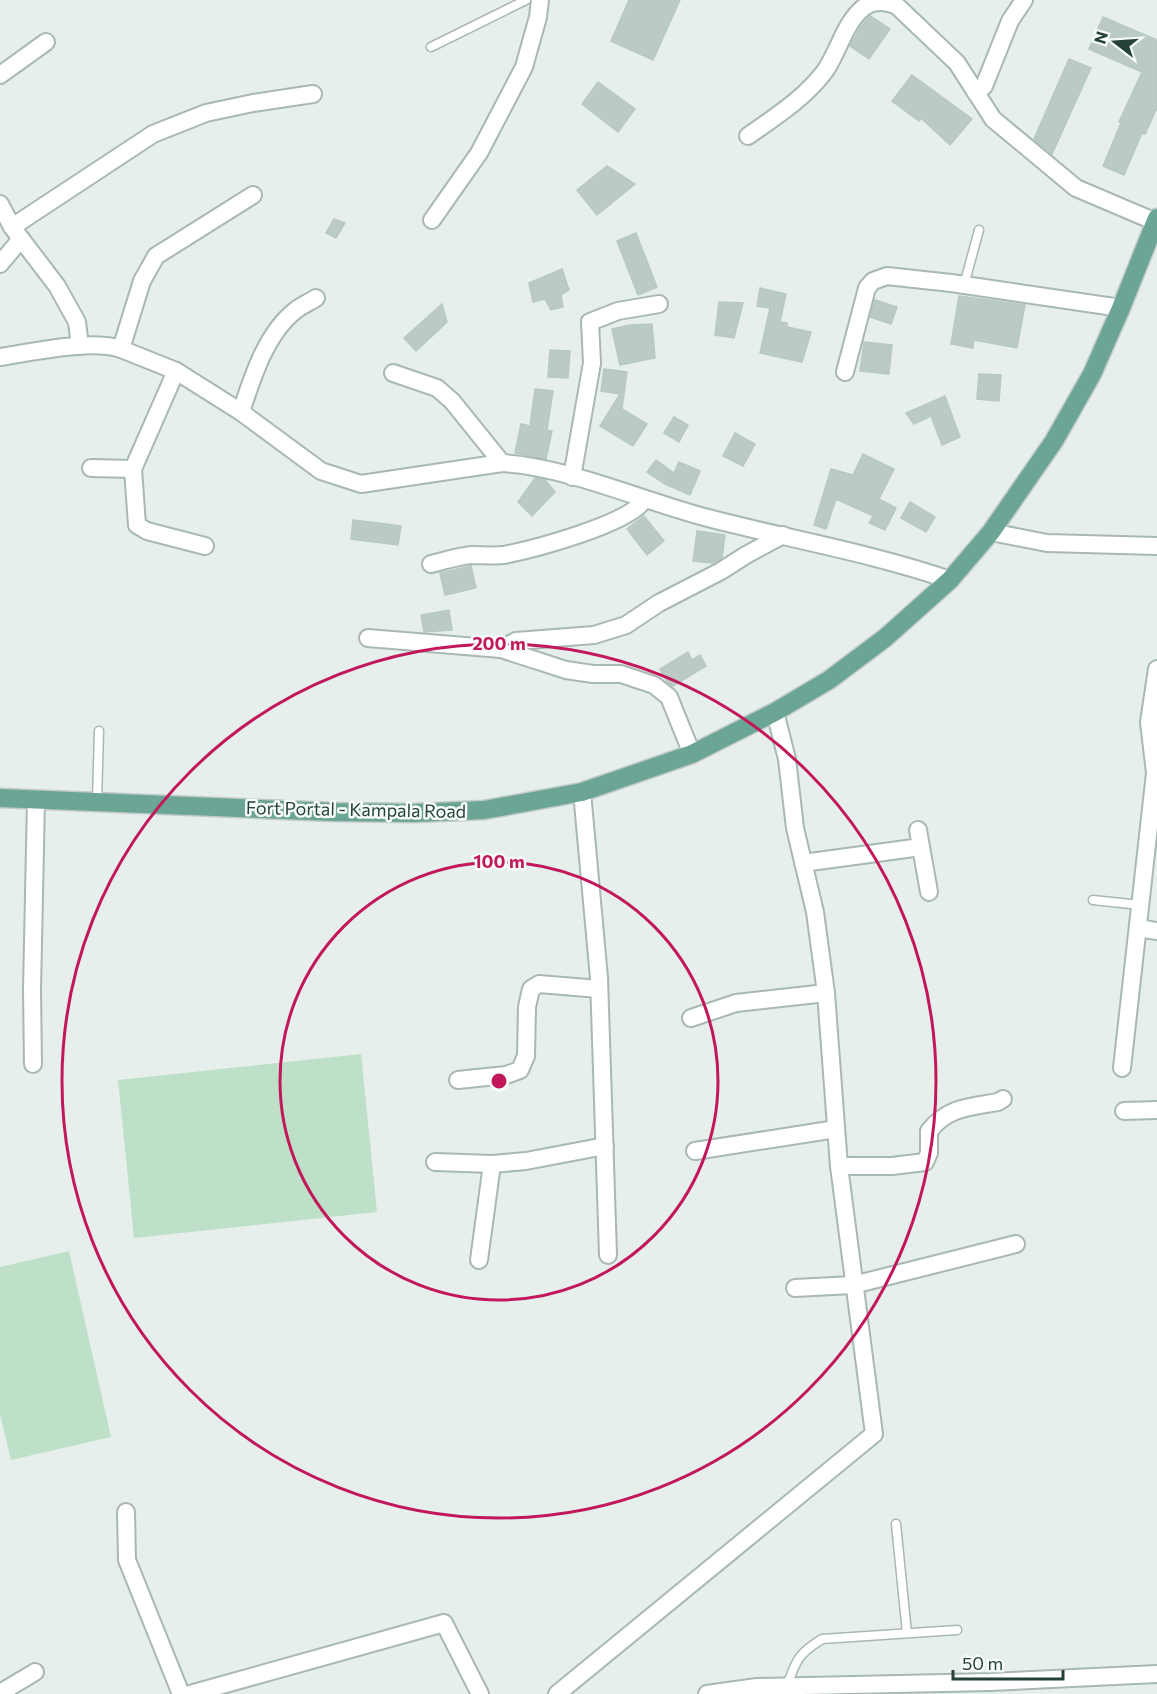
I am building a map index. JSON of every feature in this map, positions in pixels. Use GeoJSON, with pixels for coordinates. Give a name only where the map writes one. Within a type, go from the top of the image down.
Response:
{"type":"FeatureCollection","features":[{"type":"Feature","properties":{"kind":"main road","name":"Fort Portal - Kampala Road"},"geometry":{"type":"LineString","coordinates":[[0,798],[334,812],[415,813],[484,810],[582,792],[692,754],[775,712],[829,680],[876,645],[950,579],[991,532],[1054,441],[1092,374],[1152,245],[1156,220]]}},
{"type":"Feature","properties":{"kind":"street"},"geometry":{"type":"LineString","coordinates":[[432,220],[479,153],[524,67],[538,17],[540,0]]}},
{"type":"Feature","properties":{"kind":"street"},"geometry":{"type":"LineString","coordinates":[[976,93],[984,86],[1010,21],[1024,0]]}},
{"type":"Feature","properties":{"kind":"street"},"geometry":{"type":"LineString","coordinates":[[748,136],[791,105],[825,71],[852,20],[864,6],[885,1],[897,6],[957,63],[993,119],[1076,188],[1156,220]]}},
{"type":"Feature","properties":{"kind":"street"},"geometry":{"type":"LineString","coordinates":[[0,75],[46,42]]}},
{"type":"Feature","properties":{"kind":"street"},"geometry":{"type":"LineString","coordinates":[[0,264],[16,233],[153,134],[206,113],[313,94]]}},
{"type":"Feature","properties":{"kind":"street"},"geometry":{"type":"LineString","coordinates":[[121,349],[142,281],[156,255],[253,195]]}},
{"type":"Feature","properties":{"kind":"street"},"geometry":{"type":"LineString","coordinates":[[0,204],[16,233],[57,286],[77,322],[80,346]]}},
{"type":"Feature","properties":{"kind":"street"},"geometry":{"type":"LineString","coordinates":[[844,372],[867,288],[873,281],[887,276],[964,285],[1121,309]]}},
{"type":"Feature","properties":{"kind":"street"},"geometry":{"type":"LineString","coordinates":[[240,412],[258,361],[274,336],[296,310],[316,298]]}},
{"type":"Feature","properties":{"kind":"street"},"geometry":{"type":"LineString","coordinates":[[572,477],[592,363],[590,322],[618,311],[658,304]]}},
{"type":"Feature","properties":{"kind":"street"},"geometry":{"type":"LineString","coordinates":[[0,357],[80,346],[114,346],[176,371],[240,412],[321,471],[362,484],[502,463],[521,464],[572,477],[708,519],[909,566],[950,579]]}},
{"type":"Feature","properties":{"kind":"street"},"geometry":{"type":"LineString","coordinates":[[176,371],[133,469],[137,525],[147,531],[205,546]]}},
{"type":"Feature","properties":{"kind":"street"},"geometry":{"type":"LineString","coordinates":[[393,373],[437,388],[452,401],[502,463]]}},
{"type":"Feature","properties":{"kind":"street"},"geometry":{"type":"LineString","coordinates":[[92,468],[133,469]]}},
{"type":"Feature","properties":{"kind":"street"},"geometry":{"type":"LineString","coordinates":[[431,564],[470,555],[502,555],[553,542],[615,521],[641,505],[644,500]]}},
{"type":"Feature","properties":{"kind":"street"},"geometry":{"type":"LineString","coordinates":[[991,532],[1047,543],[1157,546]]}},
{"type":"Feature","properties":{"kind":"street"},"geometry":{"type":"LineString","coordinates":[[501,649],[516,640],[594,635],[626,625],[659,603],[783,535]]}},
{"type":"Feature","properties":{"kind":"street"},"geometry":{"type":"LineString","coordinates":[[368,638],[501,649],[567,670],[593,674],[621,674],[654,685],[669,697],[692,754]]}},
{"type":"Feature","properties":{"kind":"street"},"geometry":{"type":"LineString","coordinates":[[1122,1068],[1156,773],[1149,722],[1157,669]]}},
{"type":"Feature","properties":{"kind":"street"},"geometry":{"type":"LineString","coordinates":[[557,1694],[874,1434],[839,1166],[826,993],[815,912],[795,828],[787,759],[775,712]]}},
{"type":"Feature","properties":{"kind":"street"},"geometry":{"type":"LineString","coordinates":[[582,792],[599,989],[608,1255]]}},
{"type":"Feature","properties":{"kind":"street"},"geometry":{"type":"LineString","coordinates":[[33,1064],[32,990],[36,799]]}},
{"type":"Feature","properties":{"kind":"street"},"geometry":{"type":"LineString","coordinates":[[803,863],[919,839],[929,892]]}},
{"type":"Feature","properties":{"kind":"street"},"geometry":{"type":"LineString","coordinates":[[1138,928],[1157,931]]}},
{"type":"Feature","properties":{"kind":"street"},"geometry":{"type":"LineString","coordinates":[[458,1080],[506,1075],[520,1070],[526,1056],[527,1007],[531,989],[539,984],[599,989]]}},
{"type":"Feature","properties":{"kind":"street"},"geometry":{"type":"LineString","coordinates":[[691,1018],[736,1003],[826,993]]}},
{"type":"Feature","properties":{"kind":"street"},"geometry":{"type":"LineString","coordinates":[[839,1166],[892,1166],[925,1162],[930,1153],[929,1131],[938,1119],[957,1109],[998,1102],[1003,1099]]}},
{"type":"Feature","properties":{"kind":"street"},"geometry":{"type":"LineString","coordinates":[[1124,1111],[1157,1110]]}},
{"type":"Feature","properties":{"kind":"street"},"geometry":{"type":"LineString","coordinates":[[695,1151],[836,1129]]}},
{"type":"Feature","properties":{"kind":"street"},"geometry":{"type":"LineString","coordinates":[[435,1162],[492,1164],[526,1161],[605,1146]]}},
{"type":"Feature","properties":{"kind":"street"},"geometry":{"type":"LineString","coordinates":[[478,1260],[492,1164]]}},
{"type":"Feature","properties":{"kind":"street"},"geometry":{"type":"LineString","coordinates":[[795,1288],[854,1285],[1016,1244]]}},
{"type":"Feature","properties":{"kind":"street"},"geometry":{"type":"LineString","coordinates":[[126,1512],[127,1560],[181,1694]]}},
{"type":"Feature","properties":{"kind":"street"},"geometry":{"type":"LineString","coordinates":[[190,1694],[210,1692],[444,1623],[480,1694]]}},
{"type":"Feature","properties":{"kind":"street"},"geometry":{"type":"LineString","coordinates":[[0,1693],[35,1672]]}},
{"type":"Feature","properties":{"kind":"street"},"geometry":{"type":"LineString","coordinates":[[707,1694],[758,1687],[787,1686],[989,1688],[1157,1674]]}},
{"type":"Feature","properties":{"kind":"lane"},"geometry":{"type":"LineString","coordinates":[[431,47],[526,0]]}},
{"type":"Feature","properties":{"kind":"lane"},"geometry":{"type":"LineString","coordinates":[[964,285],[979,230]]}},
{"type":"Feature","properties":{"kind":"lane"},"geometry":{"type":"LineString","coordinates":[[97,801],[99,731]]}},
{"type":"Feature","properties":{"kind":"lane"},"geometry":{"type":"LineString","coordinates":[[1092,900],[1140,905]]}},
{"type":"Feature","properties":{"kind":"lane"},"geometry":{"type":"LineString","coordinates":[[896,1524],[907,1633]]}},
{"type":"Feature","properties":{"kind":"lane"},"geometry":{"type":"LineString","coordinates":[[787,1686],[794,1664],[805,1650],[822,1639],[957,1630]]}},
{"type":"Feature","properties":{"kind":"green space"},"geometry":{"type":"Polygon","coordinates":[[[361,1054],[377,1212],[134,1238],[118,1080],[361,1054]]]}},
{"type":"Feature","properties":{"kind":"green space"},"geometry":{"type":"Polygon","coordinates":[[[69,1251],[111,1437],[11,1460],[0,1414],[0,1267],[69,1251]]]}},
{"type":"Feature","properties":{"kind":"building"},"geometry":{"type":"Polygon","coordinates":[[[629,0],[680,0],[653,60],[611,41],[629,0]]]}},
{"type":"Feature","properties":{"kind":"building"},"geometry":{"type":"Polygon","coordinates":[[[870,16],[890,29],[869,59],[850,46],[870,16]]]}},
{"type":"Feature","properties":{"kind":"building"},"geometry":{"type":"Polygon","coordinates":[[[1103,17],[1157,40],[1157,108],[1145,134],[1142,133],[1124,175],[1103,166],[1121,123],[1119,122],[1142,72],[1089,49],[1103,17]]]}},
{"type":"Feature","properties":{"kind":"building"},"geometry":{"type":"Polygon","coordinates":[[[1069,59],[1091,68],[1052,154],[1034,139],[1069,59]]]}},
{"type":"Feature","properties":{"kind":"building"},"geometry":{"type":"Polygon","coordinates":[[[912,75],[972,119],[950,145],[921,118],[919,121],[892,101],[912,75]]]}},
{"type":"Feature","properties":{"kind":"building"},"geometry":{"type":"Polygon","coordinates":[[[598,82],[635,109],[618,132],[582,104],[598,82]]]}},
{"type":"Feature","properties":{"kind":"building"},"geometry":{"type":"Polygon","coordinates":[[[607,166],[635,184],[597,215],[577,190],[607,166]]]}},
{"type":"Feature","properties":{"kind":"building"},"geometry":{"type":"Polygon","coordinates":[[[334,219],[345,223],[336,238],[326,233],[334,219]]]}},
{"type":"Feature","properties":{"kind":"building"},"geometry":{"type":"Polygon","coordinates":[[[636,233],[657,287],[638,295],[617,241],[636,233]]]}},
{"type":"Feature","properties":{"kind":"building"},"geometry":{"type":"Polygon","coordinates":[[[562,269],[569,290],[561,295],[563,307],[551,310],[545,299],[533,302],[529,283],[562,269]]]}},
{"type":"Feature","properties":{"kind":"building"},"geometry":{"type":"Polygon","coordinates":[[[760,288],[786,294],[780,322],[787,323],[787,327],[811,332],[802,362],[760,353],[770,308],[757,306],[760,288]]]}},
{"type":"Feature","properties":{"kind":"building"},"geometry":{"type":"Polygon","coordinates":[[[959,296],[1025,305],[1017,348],[974,340],[973,348],[951,344],[959,296]]]}},
{"type":"Feature","properties":{"kind":"building"},"geometry":{"type":"Polygon","coordinates":[[[875,300],[897,307],[891,324],[870,317],[875,300]]]}},
{"type":"Feature","properties":{"kind":"building"},"geometry":{"type":"Polygon","coordinates":[[[719,302],[743,303],[734,338],[715,335],[719,302]]]}},
{"type":"Feature","properties":{"kind":"building"},"geometry":{"type":"Polygon","coordinates":[[[442,304],[447,322],[416,351],[404,338],[442,304]]]}},
{"type":"Feature","properties":{"kind":"building"},"geometry":{"type":"Polygon","coordinates":[[[652,324],[655,358],[620,365],[612,329],[629,325],[652,324]]]}},
{"type":"Feature","properties":{"kind":"building"},"geometry":{"type":"Polygon","coordinates":[[[864,342],[892,345],[889,374],[860,371],[864,342]]]}},
{"type":"Feature","properties":{"kind":"building"},"geometry":{"type":"Polygon","coordinates":[[[550,350],[570,351],[568,378],[548,377],[550,350]]]}},
{"type":"Feature","properties":{"kind":"building"},"geometry":{"type":"Polygon","coordinates":[[[604,369],[627,372],[622,409],[647,424],[633,446],[600,426],[620,394],[601,391],[604,369]]]}},
{"type":"Feature","properties":{"kind":"building"},"geometry":{"type":"Polygon","coordinates":[[[979,374],[1001,375],[999,401],[977,399],[979,374]]]}},
{"type":"Feature","properties":{"kind":"building"},"geometry":{"type":"Polygon","coordinates":[[[535,389],[553,391],[547,430],[552,431],[546,459],[515,453],[521,424],[530,426],[535,389]]]}},
{"type":"Feature","properties":{"kind":"building"},"geometry":{"type":"Polygon","coordinates":[[[945,396],[960,437],[942,445],[931,416],[914,424],[906,413],[945,396]]]}},
{"type":"Feature","properties":{"kind":"building"},"geometry":{"type":"Polygon","coordinates":[[[674,417],[688,425],[679,442],[664,433],[674,417]]]}},
{"type":"Feature","properties":{"kind":"building"},"geometry":{"type":"Polygon","coordinates":[[[735,433],[755,444],[743,466],[723,456],[735,433]]]}},
{"type":"Feature","properties":{"kind":"building"},"geometry":{"type":"Polygon","coordinates":[[[863,454],[894,469],[879,499],[896,508],[885,530],[869,523],[873,516],[836,499],[826,529],[814,525],[831,469],[853,475],[863,454]]]}},
{"type":"Feature","properties":{"kind":"building"},"geometry":{"type":"Polygon","coordinates":[[[656,460],[674,473],[679,462],[700,471],[690,495],[665,484],[647,472],[656,460]]]}},
{"type":"Feature","properties":{"kind":"building"},"geometry":{"type":"Polygon","coordinates":[[[535,478],[545,480],[555,492],[532,516],[518,502],[535,478]]]}},
{"type":"Feature","properties":{"kind":"building"},"geometry":{"type":"Polygon","coordinates":[[[910,502],[935,517],[926,532],[901,518],[910,502]]]}},
{"type":"Feature","properties":{"kind":"building"},"geometry":{"type":"Polygon","coordinates":[[[644,516],[664,541],[647,555],[627,529],[644,516]]]}},
{"type":"Feature","properties":{"kind":"building"},"geometry":{"type":"Polygon","coordinates":[[[353,520],[401,526],[398,545],[351,539],[353,520]]]}},
{"type":"Feature","properties":{"kind":"building"},"geometry":{"type":"Polygon","coordinates":[[[697,531],[725,535],[722,558],[713,563],[693,561],[697,531]]]}},
{"type":"Feature","properties":{"kind":"building"},"geometry":{"type":"Polygon","coordinates":[[[471,566],[476,588],[445,595],[440,573],[471,566]]]}},
{"type":"Feature","properties":{"kind":"building"},"geometry":{"type":"Polygon","coordinates":[[[449,610],[452,630],[424,632],[421,615],[449,610]]]}},
{"type":"Feature","properties":{"kind":"building"},"geometry":{"type":"Polygon","coordinates":[[[688,652],[692,660],[700,655],[706,666],[673,686],[668,683],[660,669],[688,652]]]}}]}
